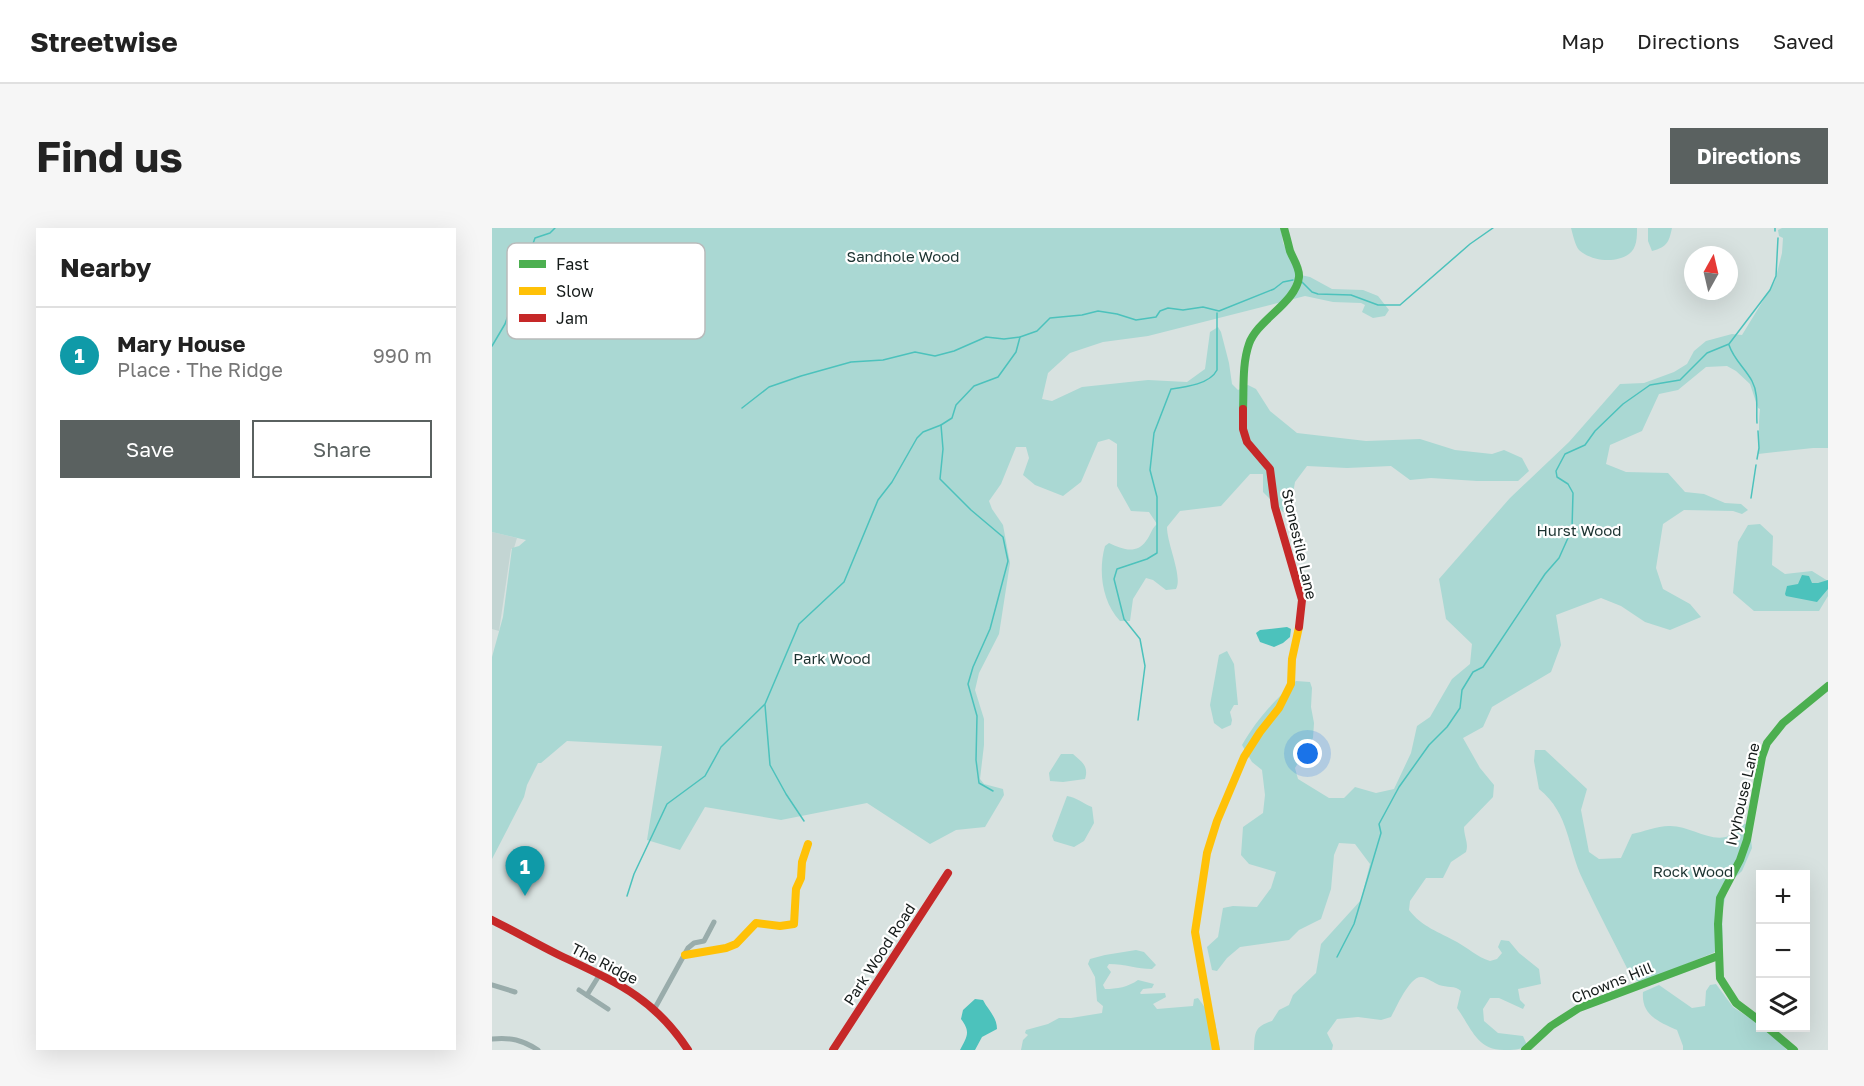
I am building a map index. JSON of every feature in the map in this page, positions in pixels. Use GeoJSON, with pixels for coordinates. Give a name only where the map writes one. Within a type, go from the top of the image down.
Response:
{"type":"FeatureCollection","features":[{"type":"Feature","properties":{"kind":"street","name":"Stonestile Lane"},"geometry":{"type":"LineString","coordinates":[[1216,1050],[1195,932],[1207,853],[1217,821],[1244,757],[1279,708],[1291,684],[1292,659],[1298,636],[1302,600],[1275,507],[1270,469],[1247,442],[1243,429],[1244,374],[1249,343],[1293,292],[1299,278],[1284,228]]}},
{"type":"Feature","properties":{"kind":"street","name":"Ivyhouse Lane"},"geometry":{"type":"LineString","coordinates":[[1756,1017],[1736,1003],[1720,978],[1718,924],[1720,898],[1740,860],[1747,840],[1762,757],[1767,743],[1776,730],[1828,686]]}},
{"type":"Feature","properties":{"kind":"street"},"geometry":{"type":"LineString","coordinates":[[685,955],[726,948],[736,944],[756,923],[770,926],[794,924],[796,889],[800,881],[802,862],[808,844]]}},
{"type":"Feature","properties":{"kind":"street","name":"Park Wood Road"},"geometry":{"type":"LineString","coordinates":[[833,1050],[948,873]]}},
{"type":"Feature","properties":{"kind":"street","name":"The Ridge"},"geometry":{"type":"LineString","coordinates":[[492,920],[639,996],[655,1008],[671,1025],[688,1050]]}},
{"type":"Feature","properties":{"kind":"street"},"geometry":{"type":"LineString","coordinates":[[655,1008],[682,956],[694,943],[704,941],[714,922]]}},
{"type":"Feature","properties":{"kind":"street","name":"Chowns Hill"},"geometry":{"type":"LineString","coordinates":[[1525,1050],[1551,1026],[1579,1008],[1718,956]]}},
{"type":"Feature","properties":{"kind":"street"},"geometry":{"type":"LineString","coordinates":[[587,995],[600,974]]}},
{"type":"Feature","properties":{"kind":"street"},"geometry":{"type":"LineString","coordinates":[[492,985],[515,993]]}},
{"type":"Feature","properties":{"kind":"street"},"geometry":{"type":"LineString","coordinates":[[579,990],[608,1009]]}},
{"type":"Feature","properties":{"kind":"street"},"geometry":{"type":"LineString","coordinates":[[1773,1032],[1794,1050]]}},
{"type":"Feature","properties":{"kind":"street"},"geometry":{"type":"LineString","coordinates":[[492,1039],[512,1038],[538,1050]]}},
{"type":"Feature","properties":{"kind":"shaded area"},"geometry":{"type":"Polygon","coordinates":[[[492,532],[517,538],[514,548],[511,549],[499,631],[492,629],[492,532]]]}},
{"type":"Feature","properties":{"kind":"green space"},"geometry":{"type":"Polygon","coordinates":[[[492,228],[1281,228],[1283,243],[1296,274],[1310,277],[1332,289],[1363,290],[1378,296],[1389,310],[1385,316],[1373,318],[1362,312],[1365,305],[1361,303],[1333,302],[1305,296],[1148,336],[1103,342],[1070,353],[1048,373],[1042,399],[1052,401],[1082,387],[1148,380],[1187,382],[1205,369],[1210,332],[1218,327],[1229,363],[1232,384],[1238,390],[1248,385],[1256,389],[1270,411],[1297,433],[1366,441],[1420,439],[1455,450],[1492,454],[1504,450],[1522,458],[1529,471],[1518,481],[1431,478],[1410,480],[1391,466],[1347,468],[1307,466],[1295,482],[1290,510],[1283,512],[1263,492],[1263,474],[1250,474],[1221,506],[1180,511],[1167,527],[1178,577],[1176,589],[1166,590],[1153,580],[1146,578],[1133,599],[1130,621],[1120,621],[1109,605],[1103,586],[1102,566],[1105,546],[1109,543],[1129,550],[1138,548],[1146,541],[1157,524],[1149,512],[1131,511],[1117,486],[1117,444],[1109,439],[1098,442],[1081,482],[1063,496],[1035,485],[1023,475],[1029,458],[1026,447],[1016,447],[1001,484],[989,501],[1003,525],[1010,563],[999,634],[979,673],[975,690],[984,719],[980,779],[984,784],[1003,789],[1004,795],[985,827],[956,830],[930,844],[867,803],[781,820],[705,807],[680,850],[647,840],[662,746],[567,741],[541,763],[538,763],[524,797],[492,859],[492,657],[503,617],[512,548],[526,540],[492,532],[492,228]]]}},
{"type":"Feature","properties":{"kind":"green space"},"geometry":{"type":"Polygon","coordinates":[[[1571,228],[1637,228],[1636,242],[1632,252],[1623,257],[1610,260],[1596,259],[1579,250],[1571,228]]]}},
{"type":"Feature","properties":{"kind":"green space"},"geometry":{"type":"Polygon","coordinates":[[[1648,228],[1672,228],[1666,243],[1661,248],[1652,251],[1648,241],[1648,228]]]}},
{"type":"Feature","properties":{"kind":"green space","name":"Hurst Wood"},"geometry":{"type":"Polygon","coordinates":[[[1782,228],[1828,228],[1828,448],[1758,454],[1760,409],[1750,384],[1727,366],[1706,367],[1678,390],[1659,394],[1642,431],[1610,445],[1606,464],[1626,472],[1668,473],[1685,492],[1704,494],[1725,503],[1741,504],[1748,510],[1742,514],[1733,511],[1684,510],[1663,524],[1656,568],[1663,589],[1690,604],[1701,617],[1670,630],[1645,622],[1621,606],[1601,598],[1556,615],[1561,645],[1551,672],[1492,707],[1483,727],[1463,738],[1480,768],[1494,785],[1493,797],[1464,827],[1466,852],[1451,862],[1443,878],[1426,878],[1410,901],[1409,910],[1419,921],[1481,957],[1490,961],[1497,959],[1502,953],[1498,947],[1501,940],[1509,941],[1519,953],[1539,969],[1541,984],[1518,989],[1520,1000],[1525,1005],[1523,1009],[1499,998],[1490,998],[1483,1009],[1484,1021],[1498,1033],[1523,1036],[1527,1045],[1511,1050],[1487,1046],[1476,1037],[1457,1008],[1461,991],[1422,977],[1417,978],[1408,986],[1391,1017],[1381,1020],[1358,1017],[1337,1019],[1327,1033],[1333,1045],[1332,1050],[1254,1050],[1255,1034],[1259,1028],[1272,1021],[1279,1010],[1289,1005],[1293,995],[1316,973],[1321,944],[1361,900],[1370,864],[1355,844],[1339,843],[1334,855],[1331,889],[1321,919],[1299,930],[1289,940],[1240,947],[1217,971],[1212,970],[1207,947],[1218,937],[1223,908],[1257,907],[1271,888],[1276,872],[1249,864],[1241,855],[1243,827],[1263,813],[1265,795],[1262,770],[1252,762],[1242,745],[1266,711],[1296,681],[1310,682],[1314,723],[1313,738],[1295,768],[1298,779],[1329,798],[1344,798],[1355,787],[1376,793],[1394,789],[1411,753],[1417,726],[1430,717],[1452,679],[1470,664],[1472,644],[1446,619],[1439,579],[1510,498],[1569,442],[1620,384],[1644,383],[1674,372],[1687,364],[1694,351],[1706,341],[1732,334],[1742,335],[1775,281],[1783,238],[1779,236],[1778,230],[1782,228]]]}},
{"type":"Feature","properties":{"kind":"green space"},"geometry":{"type":"Polygon","coordinates":[[[1760,524],[1773,536],[1772,565],[1785,574],[1812,571],[1828,581],[1828,596],[1819,611],[1754,611],[1733,593],[1738,542],[1748,525],[1760,524]]]}},
{"type":"Feature","properties":{"kind":"green space"},"geometry":{"type":"Polygon","coordinates":[[[1227,651],[1234,664],[1238,705],[1234,705],[1230,712],[1231,725],[1222,729],[1214,723],[1210,705],[1219,655],[1227,651]]]}},
{"type":"Feature","properties":{"kind":"green space","name":"Rock Wood"},"geometry":{"type":"Polygon","coordinates":[[[1535,750],[1545,750],[1587,789],[1581,810],[1589,852],[1599,859],[1621,858],[1632,834],[1655,828],[1679,827],[1717,838],[1735,833],[1744,824],[1749,823],[1752,848],[1742,871],[1729,883],[1722,911],[1723,946],[1713,953],[1640,983],[1631,976],[1583,880],[1557,809],[1539,789],[1534,761],[1535,750]]]}},
{"type":"Feature","properties":{"kind":"green space"},"geometry":{"type":"Polygon","coordinates":[[[1061,754],[1073,754],[1082,762],[1086,771],[1085,779],[1050,781],[1049,773],[1061,754]]]}},
{"type":"Feature","properties":{"kind":"green space"},"geometry":{"type":"Polygon","coordinates":[[[1067,796],[1092,807],[1094,823],[1084,841],[1074,847],[1054,841],[1052,836],[1067,796]]]}},
{"type":"Feature","properties":{"kind":"green space"},"geometry":{"type":"Polygon","coordinates":[[[1136,950],[1144,952],[1156,965],[1152,969],[1109,964],[1107,967],[1111,972],[1103,985],[1105,989],[1122,987],[1138,980],[1154,984],[1152,988],[1143,989],[1140,993],[1165,993],[1166,997],[1153,1004],[1157,1009],[1193,1006],[1194,999],[1198,998],[1215,1021],[1220,1050],[1021,1050],[1023,1040],[1028,1035],[1025,1033],[1026,1030],[1048,1024],[1059,1018],[1102,1013],[1103,1006],[1097,1001],[1095,977],[1088,964],[1090,959],[1136,950]]]}},
{"type":"Feature","properties":{"kind":"green space"},"geometry":{"type":"Polygon","coordinates":[[[1716,984],[1733,1007],[1756,1022],[1756,1032],[1768,1032],[1787,1050],[1683,1050],[1677,1030],[1652,1017],[1643,1000],[1643,992],[1659,985],[1692,1008],[1705,1006],[1706,991],[1710,985],[1716,984]]]}},
{"type":"Feature","properties":{"kind":"water"},"geometry":{"type":"Polygon","coordinates":[[[1802,575],[1809,576],[1812,583],[1828,580],[1828,589],[1817,602],[1786,596],[1787,586],[1798,584],[1802,575]]]}},
{"type":"Feature","properties":{"kind":"water"},"geometry":{"type":"Polygon","coordinates":[[[1287,627],[1291,629],[1290,637],[1274,647],[1260,642],[1256,633],[1260,630],[1287,627]]]}},
{"type":"Feature","properties":{"kind":"water"},"geometry":{"type":"Polygon","coordinates":[[[975,999],[983,1000],[994,1017],[997,1029],[982,1037],[975,1050],[960,1050],[967,1034],[961,1019],[963,1010],[975,999]]]}},
{"type":"Feature","properties":{"kind":"waterway"},"geometry":{"type":"LineString","coordinates":[[533,243],[535,238],[550,233],[555,228]]}},
{"type":"Feature","properties":{"kind":"waterway"},"geometry":{"type":"LineString","coordinates":[[1302,282],[1312,292],[1318,294],[1351,295],[1378,305],[1400,305],[1470,244],[1493,228]]}},
{"type":"Feature","properties":{"kind":"waterway"},"geometry":{"type":"LineString","coordinates":[[1337,957],[1354,924],[1381,833],[1379,824],[1399,787],[1429,745],[1447,727],[1460,708],[1462,690],[1473,672],[1483,667],[1545,574],[1559,558],[1572,529],[1573,493],[1568,484],[1557,477],[1556,471],[1565,454],[1585,445],[1595,431],[1623,404],[1650,385],[1680,380],[1707,353],[1729,344],[1770,290],[1776,276],[1778,238]]}},
{"type":"Feature","properties":{"kind":"waterway"},"geometry":{"type":"LineString","coordinates":[[742,408],[769,387],[851,362],[883,360],[915,352],[935,356],[954,351],[986,337],[1004,339],[1020,337],[1037,331],[1050,318],[1098,311],[1136,320],[1156,317],[1160,311],[1168,308],[1183,310],[1203,307],[1219,311],[1274,289],[1283,282],[1293,280]]}},
{"type":"Feature","properties":{"kind":"waterway"},"geometry":{"type":"LineString","coordinates":[[1138,720],[1145,666],[1140,639],[1124,619],[1114,579],[1117,569],[1147,559],[1157,553],[1157,497],[1150,470],[1154,433],[1171,389],[1203,382],[1214,375],[1217,370],[1217,313]]}},
{"type":"Feature","properties":{"kind":"waterway"},"geometry":{"type":"LineString","coordinates":[[492,346],[507,318]]}},
{"type":"Feature","properties":{"kind":"waterway"},"geometry":{"type":"LineString","coordinates":[[627,896],[634,874],[667,804],[705,776],[721,747],[765,704],[799,624],[844,582],[878,500],[892,482],[917,438],[923,432],[952,418],[956,405],[974,386],[998,377],[1016,352],[1020,337]]}},
{"type":"Feature","properties":{"kind":"waterway"},"geometry":{"type":"LineString","coordinates":[[1729,345],[1754,386],[1757,423]]}},
{"type":"Feature","properties":{"kind":"waterway"},"geometry":{"type":"LineString","coordinates":[[941,425],[943,449],[940,479],[971,510],[1003,537],[1008,561],[990,629],[968,684],[977,716],[976,760],[979,783],[993,791]]}},
{"type":"Feature","properties":{"kind":"waterway"},"geometry":{"type":"LineString","coordinates":[[1757,459],[1758,431]]}},
{"type":"Feature","properties":{"kind":"waterway"},"geometry":{"type":"LineString","coordinates":[[1751,498],[1756,465]]}},
{"type":"Feature","properties":{"kind":"waterway"},"geometry":{"type":"LineString","coordinates":[[765,705],[770,765],[804,821]]}},
{"type":"Feature","properties":{"kind":"traffic: fast"},"geometry":{"type":"LineString","coordinates":[[1243,409],[1244,368],[1249,344],[1253,335],[1291,295],[1299,277],[1284,228]]}},
{"type":"Feature","properties":{"kind":"traffic: fast"},"geometry":{"type":"LineString","coordinates":[[1756,1018],[1736,1003],[1720,978],[1718,924],[1720,898],[1740,860],[1747,840],[1762,757],[1767,743],[1783,723],[1828,686]]}},
{"type":"Feature","properties":{"kind":"traffic: fast"},"geometry":{"type":"LineString","coordinates":[[1525,1050],[1551,1026],[1579,1008],[1718,956]]}},
{"type":"Feature","properties":{"kind":"traffic: fast"},"geometry":{"type":"LineString","coordinates":[[1773,1032],[1794,1050]]}},
{"type":"Feature","properties":{"kind":"traffic: slow"},"geometry":{"type":"LineString","coordinates":[[1216,1050],[1195,932],[1207,853],[1217,821],[1244,757],[1279,708],[1291,684],[1292,659],[1299,627]]}},
{"type":"Feature","properties":{"kind":"traffic: slow"},"geometry":{"type":"LineString","coordinates":[[685,955],[726,948],[736,944],[756,923],[780,926],[794,924],[796,889],[801,878],[802,862],[808,844]]}},
{"type":"Feature","properties":{"kind":"traffic: jam"},"geometry":{"type":"LineString","coordinates":[[1243,409],[1243,429],[1247,442],[1270,469],[1275,507],[1302,600],[1299,627]]}},
{"type":"Feature","properties":{"kind":"traffic: jam"},"geometry":{"type":"LineString","coordinates":[[833,1050],[948,873]]}},
{"type":"Feature","properties":{"kind":"traffic: jam"},"geometry":{"type":"LineString","coordinates":[[492,920],[630,992],[661,1016],[688,1050]]}},
{"type":"Feature","properties":{"kind":"place","name":"Mary House"},"geometry":{"type":"Point","coordinates":[525,896]}},
{"type":"Feature","properties":{"kind":"park label","name":"Sandhole Wood"},"geometry":{"type":"Point","coordinates":[903,256]}},
{"type":"Feature","properties":{"kind":"park label","name":"Park Wood"},"geometry":{"type":"Point","coordinates":[832,658]}}]}
